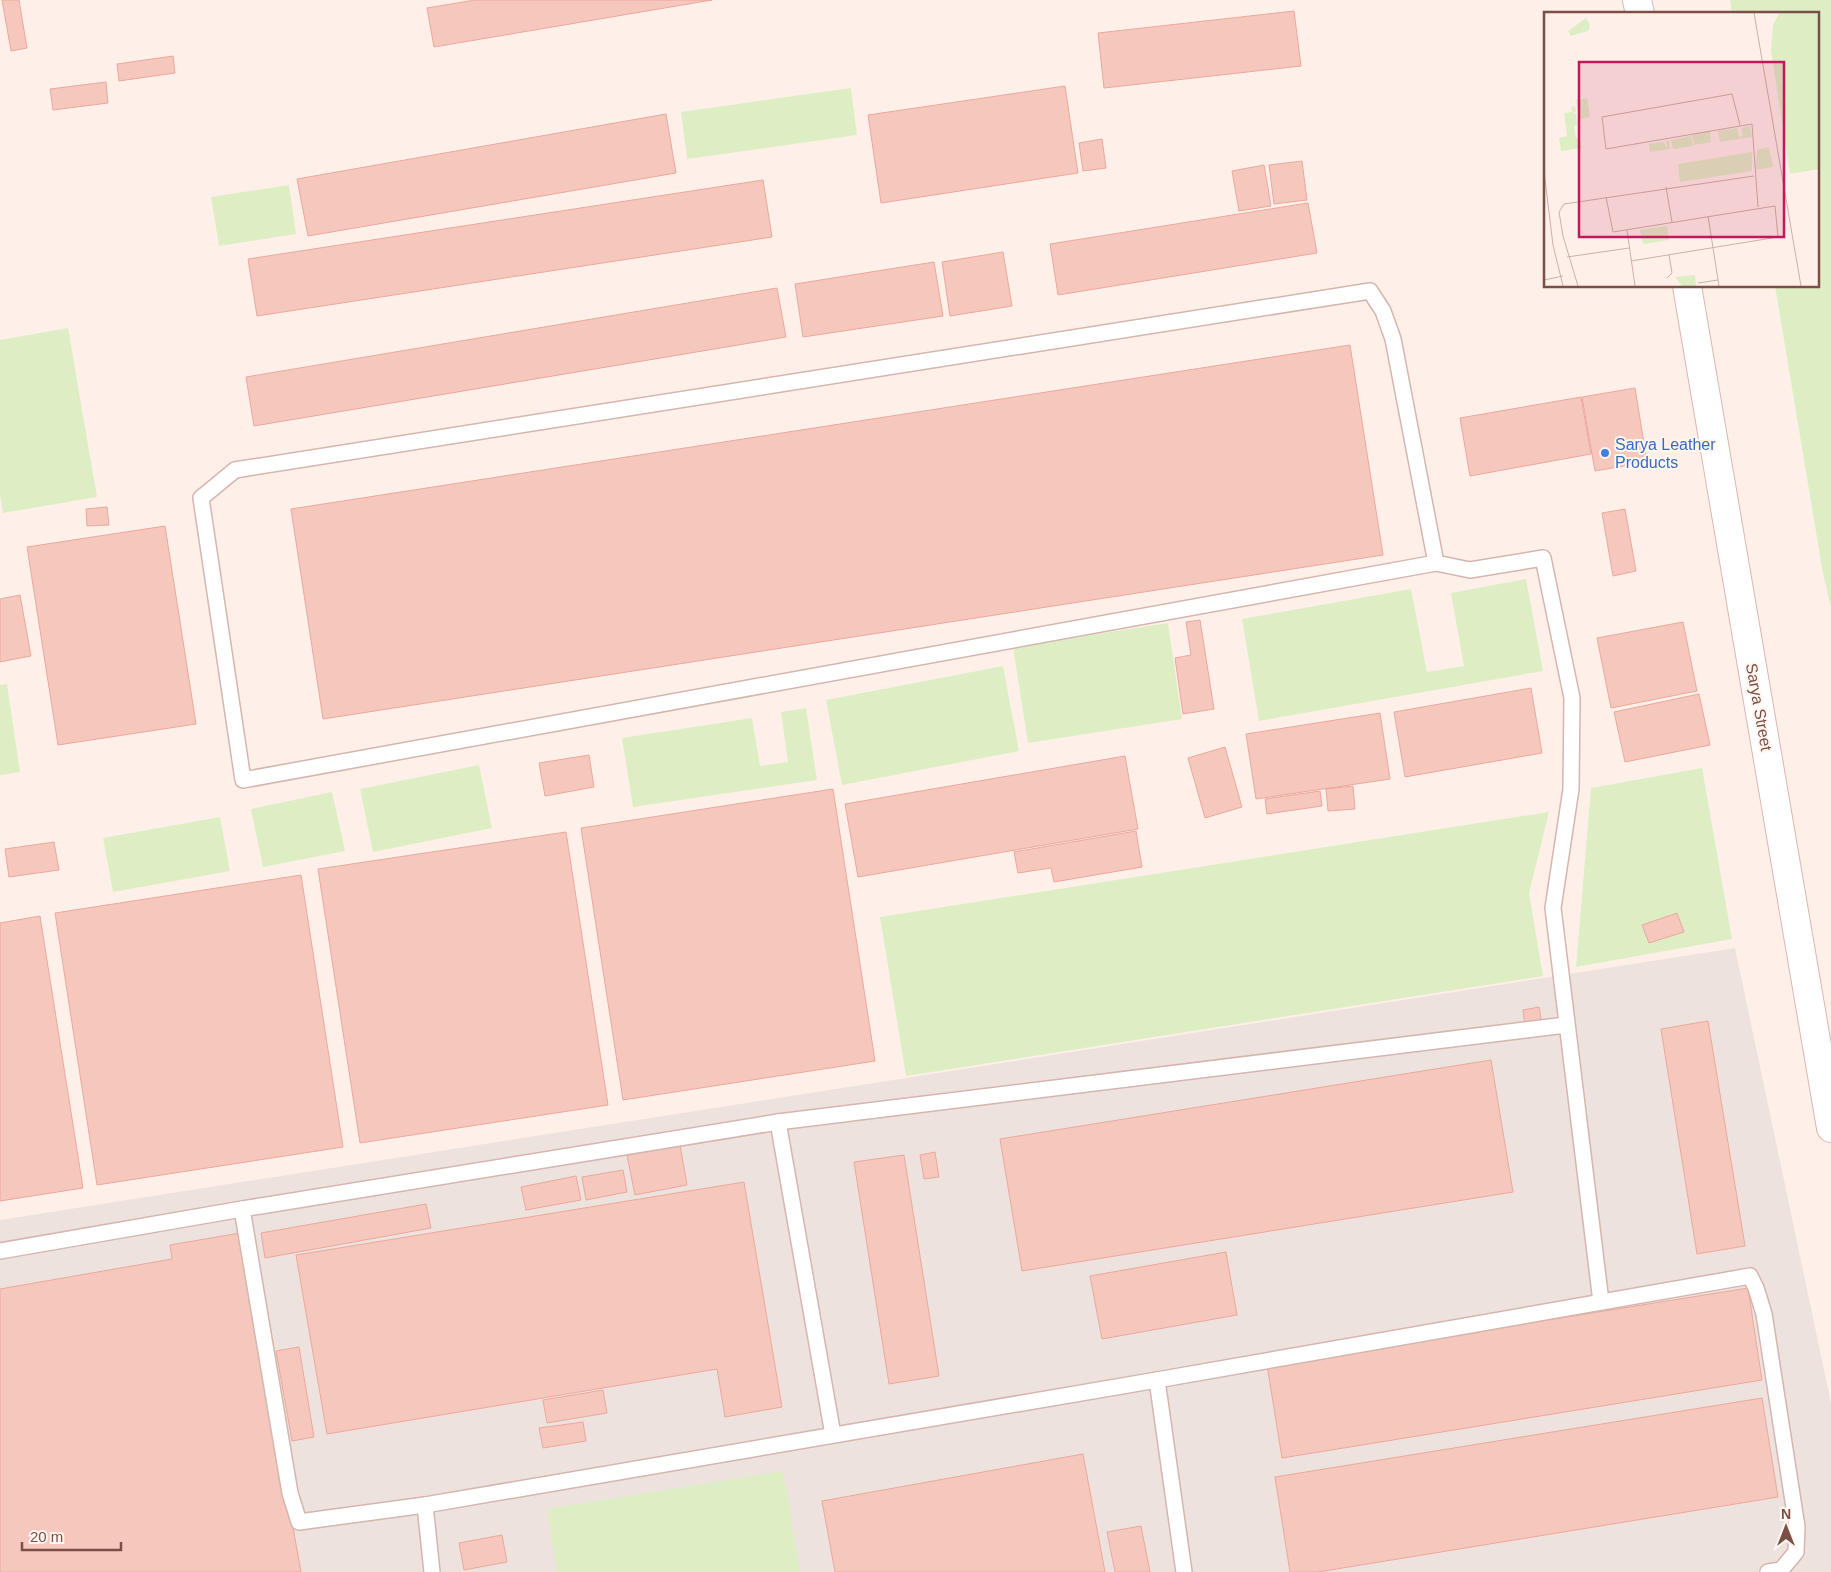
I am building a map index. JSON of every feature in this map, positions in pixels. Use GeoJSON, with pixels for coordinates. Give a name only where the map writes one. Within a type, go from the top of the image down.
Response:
{"type":"FeatureCollection","features":[{"type":"Feature","properties":{"kind":"street","name":"Sarya Street"},"geometry":{"type":"LineString","coordinates":[[1686,288],[1831,1128]]}},
{"type":"Feature","properties":{"kind":"lane"},"geometry":{"type":"LineString","coordinates":[[1436,563],[1393,339],[1383,311],[1370,291],[235,470],[201,498],[243,780],[1436,563],[1470,570],[1543,558],[1572,698],[1571,789],[1553,908],[1601,1302]]}},
{"type":"Feature","properties":{"kind":"lane"},"geometry":{"type":"LineString","coordinates":[[0,1251],[242,1208],[778,1122],[1566,1025]]}},
{"type":"Feature","properties":{"kind":"lane"},"geometry":{"type":"LineString","coordinates":[[778,1122],[833,1435]]}},
{"type":"Feature","properties":{"kind":"lane"},"geometry":{"type":"LineString","coordinates":[[242,1208],[290,1493],[298,1522],[425,1505],[1750,1276],[1764,1314],[1797,1527],[1796,1552],[1781,1570],[1768,1572]]}},
{"type":"Feature","properties":{"kind":"lane"},"geometry":{"type":"LineString","coordinates":[[1157,1380],[1184,1572]]}},
{"type":"Feature","properties":{"kind":"lane"},"geometry":{"type":"LineString","coordinates":[[425,1505],[432,1572]]}},
{"type":"Feature","properties":{"kind":"shaded area"},"geometry":{"type":"Polygon","coordinates":[[[1735,948],[1831,1403],[1831,1572],[0,1572],[0,1220],[1735,948]]]}},
{"type":"Feature","properties":{"kind":"green space"},"geometry":{"type":"Polygon","coordinates":[[[1730,0],[1831,0],[1831,608],[1822,568],[1775,288],[1818,288],[1818,12],[1732,12],[1730,0]]]}},
{"type":"Feature","properties":{"kind":"green space"},"geometry":{"type":"Polygon","coordinates":[[[851,88],[857,135],[687,159],[681,112],[851,88]]]}},
{"type":"Feature","properties":{"kind":"green space"},"geometry":{"type":"Polygon","coordinates":[[[289,185],[296,234],[219,246],[211,197],[289,185]]]}},
{"type":"Feature","properties":{"kind":"green space"},"geometry":{"type":"Polygon","coordinates":[[[68,328],[97,497],[3,513],[0,495],[0,340],[68,328]]]}},
{"type":"Feature","properties":{"kind":"green space"},"geometry":{"type":"Polygon","coordinates":[[[1526,579],[1543,671],[1259,721],[1242,619],[1411,589],[1427,672],[1464,666],[1451,593],[1526,579]]]}},
{"type":"Feature","properties":{"kind":"green space"},"geometry":{"type":"Polygon","coordinates":[[[1168,623],[1182,719],[1028,743],[1013,647],[1168,623]]]}},
{"type":"Feature","properties":{"kind":"green space"},"geometry":{"type":"Polygon","coordinates":[[[1003,666],[1019,751],[842,785],[826,700],[1003,666]]]}},
{"type":"Feature","properties":{"kind":"green space"},"geometry":{"type":"Polygon","coordinates":[[[7,684],[20,772],[0,775],[0,685],[7,684]]]}},
{"type":"Feature","properties":{"kind":"green space"},"geometry":{"type":"Polygon","coordinates":[[[806,708],[817,780],[633,807],[622,738],[752,718],[760,766],[788,762],[781,712],[806,708]]]}},
{"type":"Feature","properties":{"kind":"green space"},"geometry":{"type":"Polygon","coordinates":[[[479,765],[492,828],[373,852],[360,789],[479,765]]]}},
{"type":"Feature","properties":{"kind":"green space"},"geometry":{"type":"Polygon","coordinates":[[[1702,768],[1732,939],[1576,967],[1591,788],[1702,768]]]}},
{"type":"Feature","properties":{"kind":"green space"},"geometry":{"type":"Polygon","coordinates":[[[332,792],[345,851],[263,867],[251,809],[332,792]]]}},
{"type":"Feature","properties":{"kind":"green space"},"geometry":{"type":"Polygon","coordinates":[[[1549,812],[1529,893],[1543,976],[906,1076],[880,917],[1549,812]]]}},
{"type":"Feature","properties":{"kind":"green space"},"geometry":{"type":"Polygon","coordinates":[[[220,817],[230,871],[113,892],[103,838],[220,817]]]}},
{"type":"Feature","properties":{"kind":"green space"},"geometry":{"type":"Polygon","coordinates":[[[783,1471],[800,1572],[557,1572],[547,1509],[783,1471]]]}},
{"type":"Feature","properties":{"kind":"building"},"geometry":{"type":"Polygon","coordinates":[[[2,0],[19,0],[27,48],[11,51],[2,0]]]}},
{"type":"Feature","properties":{"kind":"building"},"geometry":{"type":"Polygon","coordinates":[[[475,0],[712,0],[434,47],[427,8],[475,0]]]}},
{"type":"Feature","properties":{"kind":"building"},"geometry":{"type":"Polygon","coordinates":[[[1294,11],[1301,66],[1104,88],[1098,33],[1294,11]]]}},
{"type":"Feature","properties":{"kind":"building"},"geometry":{"type":"Polygon","coordinates":[[[173,56],[175,73],[119,81],[117,64],[173,56]]]}},
{"type":"Feature","properties":{"kind":"building"},"geometry":{"type":"Polygon","coordinates":[[[106,82],[108,103],[53,110],[50,89],[106,82]]]}},
{"type":"Feature","properties":{"kind":"building"},"geometry":{"type":"Polygon","coordinates":[[[1065,86],[1078,173],[881,203],[868,115],[1065,86]]]}},
{"type":"Feature","properties":{"kind":"building"},"geometry":{"type":"Polygon","coordinates":[[[666,114],[676,173],[308,236],[297,179],[666,114]]]}},
{"type":"Feature","properties":{"kind":"building"},"geometry":{"type":"Polygon","coordinates":[[[1102,139],[1106,168],[1083,171],[1079,143],[1102,139]]]}},
{"type":"Feature","properties":{"kind":"building"},"geometry":{"type":"Polygon","coordinates":[[[1302,161],[1307,200],[1274,204],[1269,165],[1302,161]]]}},
{"type":"Feature","properties":{"kind":"building"},"geometry":{"type":"Polygon","coordinates":[[[1264,165],[1271,206],[1239,211],[1232,171],[1264,165]]]}},
{"type":"Feature","properties":{"kind":"building"},"geometry":{"type":"Polygon","coordinates":[[[763,180],[772,237],[257,316],[248,259],[763,180]]]}},
{"type":"Feature","properties":{"kind":"building"},"geometry":{"type":"Polygon","coordinates":[[[1308,203],[1317,253],[1058,295],[1050,244],[1308,203]]]}},
{"type":"Feature","properties":{"kind":"building"},"geometry":{"type":"Polygon","coordinates":[[[1003,252],[1012,306],[950,316],[942,262],[1003,252]]]}},
{"type":"Feature","properties":{"kind":"building"},"geometry":{"type":"Polygon","coordinates":[[[934,262],[943,316],[803,337],[795,284],[934,262]]]}},
{"type":"Feature","properties":{"kind":"building"},"geometry":{"type":"Polygon","coordinates":[[[777,288],[786,337],[254,426],[246,377],[777,288]]]}},
{"type":"Feature","properties":{"kind":"building"},"geometry":{"type":"Polygon","coordinates":[[[1350,345],[1383,555],[323,719],[291,509],[1350,345]]]}},
{"type":"Feature","properties":{"kind":"building"},"geometry":{"type":"Polygon","coordinates":[[[1635,388],[1647,462],[1595,471],[1582,397],[1635,388]]]}},
{"type":"Feature","properties":{"kind":"building"},"geometry":{"type":"Polygon","coordinates":[[[1581,397],[1591,454],[1470,476],[1460,418],[1581,397]]]}},
{"type":"Feature","properties":{"kind":"building"},"geometry":{"type":"Polygon","coordinates":[[[107,507],[109,525],[87,526],[86,509],[107,507]]]}},
{"type":"Feature","properties":{"kind":"building"},"geometry":{"type":"Polygon","coordinates":[[[1625,509],[1636,571],[1613,576],[1602,513],[1625,509]]]}},
{"type":"Feature","properties":{"kind":"building"},"geometry":{"type":"Polygon","coordinates":[[[165,526],[196,724],[58,745],[27,547],[165,526]]]}},
{"type":"Feature","properties":{"kind":"building"},"geometry":{"type":"Polygon","coordinates":[[[20,595],[31,656],[0,662],[0,599],[20,595]]]}},
{"type":"Feature","properties":{"kind":"building"},"geometry":{"type":"Polygon","coordinates":[[[1200,620],[1214,709],[1183,714],[1175,658],[1191,655],[1186,622],[1200,620]]]}},
{"type":"Feature","properties":{"kind":"building"},"geometry":{"type":"Polygon","coordinates":[[[1683,622],[1697,691],[1611,708],[1597,638],[1683,622]]]}},
{"type":"Feature","properties":{"kind":"building"},"geometry":{"type":"Polygon","coordinates":[[[1531,688],[1542,753],[1405,777],[1394,712],[1531,688]]]}},
{"type":"Feature","properties":{"kind":"building"},"geometry":{"type":"Polygon","coordinates":[[[1699,694],[1710,745],[1625,762],[1614,712],[1699,694]]]}},
{"type":"Feature","properties":{"kind":"building"},"geometry":{"type":"Polygon","coordinates":[[[1380,713],[1390,779],[1256,799],[1246,734],[1380,713]]]}},
{"type":"Feature","properties":{"kind":"building"},"geometry":{"type":"Polygon","coordinates":[[[1225,747],[1242,807],[1205,818],[1188,758],[1225,747]]]}},
{"type":"Feature","properties":{"kind":"building"},"geometry":{"type":"Polygon","coordinates":[[[589,755],[594,787],[545,796],[539,763],[589,755]]]}},
{"type":"Feature","properties":{"kind":"building"},"geometry":{"type":"Polygon","coordinates":[[[1125,756],[1138,829],[858,877],[845,804],[1125,756]]]}},
{"type":"Feature","properties":{"kind":"building"},"geometry":{"type":"Polygon","coordinates":[[[1353,786],[1355,809],[1328,811],[1326,789],[1353,786]]]}},
{"type":"Feature","properties":{"kind":"building"},"geometry":{"type":"Polygon","coordinates":[[[833,789],[875,1061],[623,1100],[581,828],[833,789]]]}},
{"type":"Feature","properties":{"kind":"building"},"geometry":{"type":"Polygon","coordinates":[[[1320,791],[1322,806],[1267,814],[1265,799],[1320,791]]]}},
{"type":"Feature","properties":{"kind":"building"},"geometry":{"type":"Polygon","coordinates":[[[1136,831],[1142,867],[1054,882],[1051,868],[1018,873],[1014,852],[1136,831]]]}},
{"type":"Feature","properties":{"kind":"building"},"geometry":{"type":"Polygon","coordinates":[[[566,832],[608,1105],[360,1143],[318,869],[566,832]]]}},
{"type":"Feature","properties":{"kind":"building"},"geometry":{"type":"Polygon","coordinates":[[[54,842],[59,870],[9,877],[5,849],[54,842]]]}},
{"type":"Feature","properties":{"kind":"building"},"geometry":{"type":"Polygon","coordinates":[[[301,875],[343,1147],[97,1185],[55,913],[301,875]]]}},
{"type":"Feature","properties":{"kind":"building"},"geometry":{"type":"Polygon","coordinates":[[[1677,913],[1684,932],[1649,943],[1642,925],[1677,913]]]}},
{"type":"Feature","properties":{"kind":"building"},"geometry":{"type":"Polygon","coordinates":[[[40,916],[83,1188],[0,1201],[0,923],[40,916]]]}},
{"type":"Feature","properties":{"kind":"building"},"geometry":{"type":"Polygon","coordinates":[[[1539,1007],[1542,1024],[1525,1027],[1523,1010],[1539,1007]]]}},
{"type":"Feature","properties":{"kind":"building"},"geometry":{"type":"Polygon","coordinates":[[[1708,1021],[1745,1246],[1697,1254],[1661,1029],[1708,1021]]]}},
{"type":"Feature","properties":{"kind":"building"},"geometry":{"type":"Polygon","coordinates":[[[1491,1060],[1513,1192],[1022,1271],[1000,1139],[1491,1060]]]}},
{"type":"Feature","properties":{"kind":"building"},"geometry":{"type":"Polygon","coordinates":[[[680,1145],[687,1185],[635,1195],[627,1155],[680,1145]]]}},
{"type":"Feature","properties":{"kind":"building"},"geometry":{"type":"Polygon","coordinates":[[[935,1152],[939,1177],[924,1179],[920,1155],[935,1152]]]}},
{"type":"Feature","properties":{"kind":"building"},"geometry":{"type":"Polygon","coordinates":[[[904,1155],[939,1376],[889,1384],[854,1162],[904,1155]]]}},
{"type":"Feature","properties":{"kind":"building"},"geometry":{"type":"Polygon","coordinates":[[[623,1170],[627,1192],[586,1200],[582,1177],[623,1170]]]}},
{"type":"Feature","properties":{"kind":"building"},"geometry":{"type":"Polygon","coordinates":[[[576,1176],[581,1200],[526,1210],[521,1187],[576,1176]]]}},
{"type":"Feature","properties":{"kind":"building"},"geometry":{"type":"Polygon","coordinates":[[[744,1182],[782,1407],[725,1417],[717,1369],[327,1434],[296,1255],[744,1182]]]}},
{"type":"Feature","properties":{"kind":"building"},"geometry":{"type":"Polygon","coordinates":[[[426,1204],[431,1228],[265,1258],[261,1233],[426,1204]]]}},
{"type":"Feature","properties":{"kind":"building"},"geometry":{"type":"Polygon","coordinates":[[[240,1233],[301,1572],[0,1572],[0,1289],[172,1259],[170,1245],[240,1233]]]}},
{"type":"Feature","properties":{"kind":"building"},"geometry":{"type":"Polygon","coordinates":[[[1226,1252],[1237,1315],[1102,1339],[1090,1276],[1226,1252]]]}},
{"type":"Feature","properties":{"kind":"building"},"geometry":{"type":"Polygon","coordinates":[[[1748,1288],[1762,1380],[1282,1458],[1267,1365],[1748,1288]]]}},
{"type":"Feature","properties":{"kind":"building"},"geometry":{"type":"Polygon","coordinates":[[[299,1347],[314,1437],[292,1441],[276,1351],[299,1347]]]}},
{"type":"Feature","properties":{"kind":"building"},"geometry":{"type":"Polygon","coordinates":[[[603,1390],[607,1413],[547,1423],[543,1400],[603,1390]]]}},
{"type":"Feature","properties":{"kind":"building"},"geometry":{"type":"Polygon","coordinates":[[[1762,1398],[1778,1497],[1318,1572],[1290,1572],[1275,1477],[1762,1398]]]}},
{"type":"Feature","properties":{"kind":"building"},"geometry":{"type":"Polygon","coordinates":[[[583,1422],[586,1441],[543,1448],[539,1428],[583,1422]]]}},
{"type":"Feature","properties":{"kind":"building"},"geometry":{"type":"Polygon","coordinates":[[[1083,1454],[1105,1572],[835,1572],[822,1501],[1083,1454]]]}},
{"type":"Feature","properties":{"kind":"building"},"geometry":{"type":"Polygon","coordinates":[[[1141,1526],[1150,1572],[1115,1572],[1107,1532],[1141,1526]]]}},
{"type":"Feature","properties":{"kind":"building"},"geometry":{"type":"Polygon","coordinates":[[[502,1535],[507,1562],[464,1570],[459,1543],[502,1535]]]}},
{"type":"Feature","properties":{"kind":"place","name":"Sarya Leather Products"},"geometry":{"type":"Point","coordinates":[1605,453]}}]}
